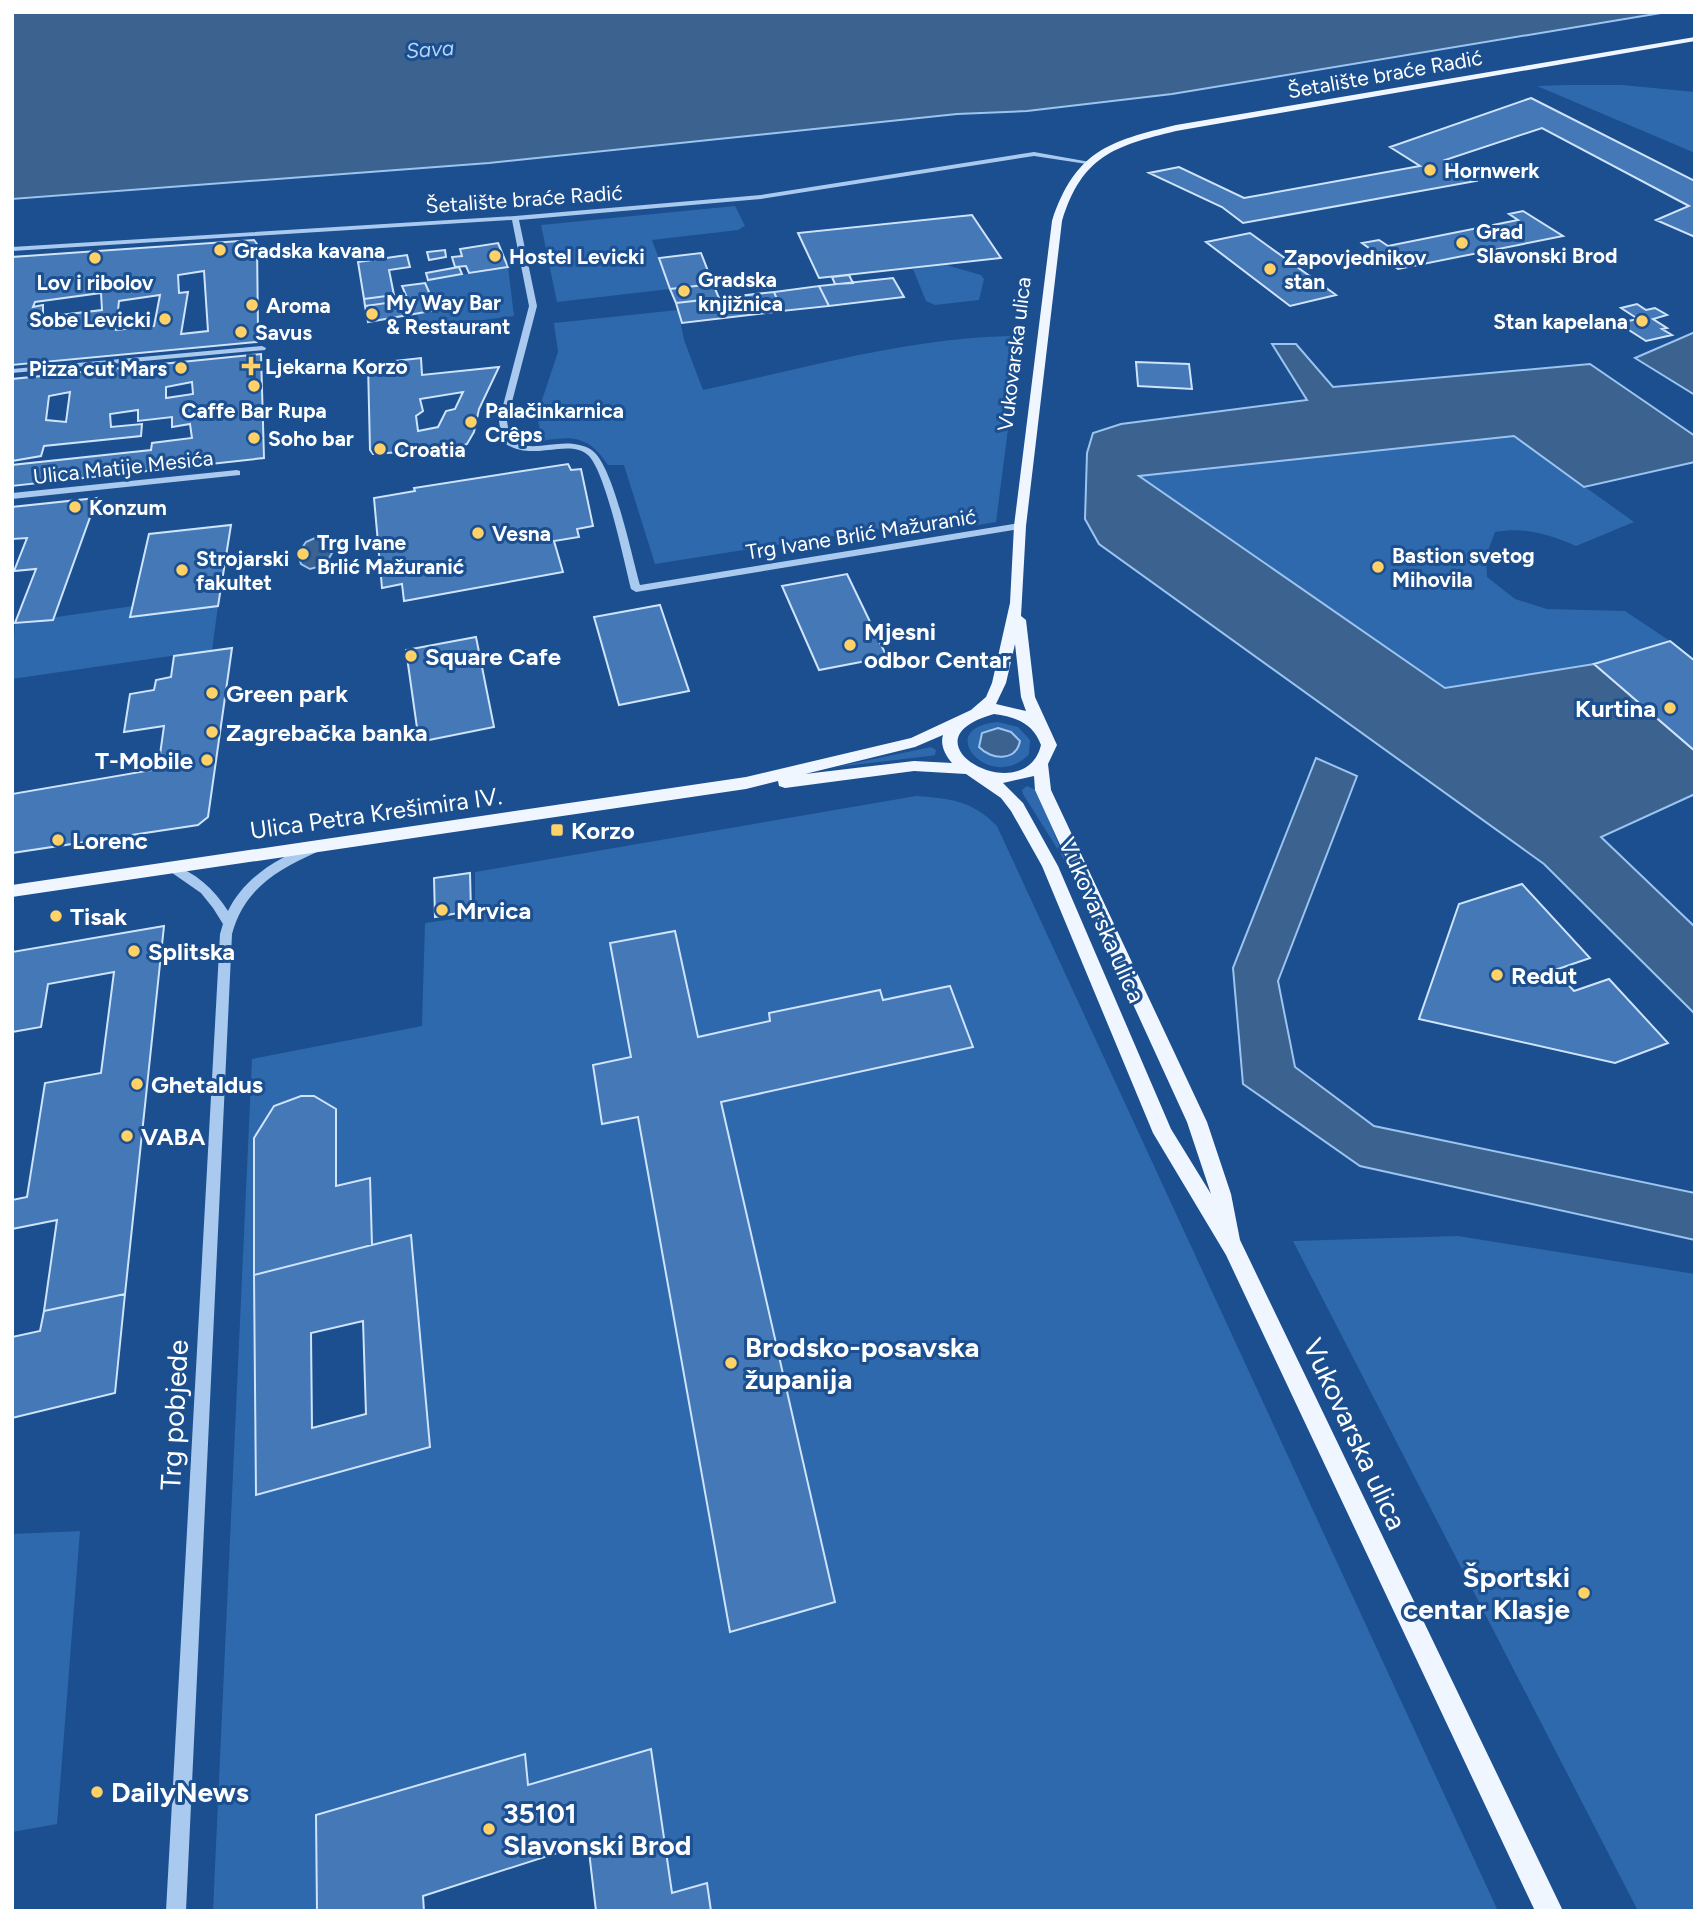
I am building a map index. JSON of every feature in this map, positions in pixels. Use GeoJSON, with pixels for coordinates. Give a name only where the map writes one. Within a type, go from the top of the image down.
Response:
{"type":"FeatureCollection","features":[{"type":"Feature","properties":{"kind":"main road","name":"Šetalište braće Radić"},"geometry":{"type":"LineString","coordinates":[[1087,162],[1121,143],[1176,128],[1695,39]]}},
{"type":"Feature","properties":{"kind":"main road","name":"Vukovarska ulica"},"geometry":{"type":"LineString","coordinates":[[1039,725],[1028,697],[1017,603],[1020,526],[1057,221],[1063,196],[1087,162]]}},
{"type":"Feature","properties":{"kind":"main road","name":"Vukovarska ulica"},"geometry":{"type":"LineString","coordinates":[[978,711],[992,700],[999,683],[1017,603]]}},
{"type":"Feature","properties":{"kind":"main road"},"geometry":{"type":"LineString","coordinates":[[978,711],[1011,711],[1039,725],[1049,745],[1041,765],[1014,778],[974,773],[955,760],[948,748],[948,737],[953,726],[978,711]]}},
{"type":"Feature","properties":{"kind":"main road","name":"Ulica Petra Krešimira IV."},"geometry":{"type":"LineString","coordinates":[[746,783],[915,742],[953,726]]}},
{"type":"Feature","properties":{"kind":"main road","name":"Vukovarska ulica"},"geometry":{"type":"LineString","coordinates":[[1041,765],[1044,790],[1197,1122],[1221,1194],[1233,1248]]}},
{"type":"Feature","properties":{"kind":"main road","name":"Ulica Petra Krešimira IV."},"geometry":{"type":"LineString","coordinates":[[12,891],[746,783],[799,780],[914,766],[974,773]]}},
{"type":"Feature","properties":{"kind":"main road","name":"Vukovarska ulica"},"geometry":{"type":"LineString","coordinates":[[974,773],[1007,794],[1028,823],[1050,866],[1163,1133],[1233,1248],[1549,1911]]}},
{"type":"Feature","properties":{"kind":"street","name":"Šetalište braće Radić"},"geometry":{"type":"LineString","coordinates":[[12,249],[515,218],[761,197],[1034,154],[1087,162]]}},
{"type":"Feature","properties":{"kind":"street"},"geometry":{"type":"LineString","coordinates":[[515,218],[533,306],[529,331]]}},
{"type":"Feature","properties":{"kind":"street","name":"Trg Ivane Brlić Mažuranić"},"geometry":{"type":"LineString","coordinates":[[529,331],[503,421],[506,441],[523,449],[572,446],[592,454],[603,475],[636,589],[1020,526]]}},
{"type":"Feature","properties":{"kind":"street"},"geometry":{"type":"LineString","coordinates":[[12,371],[262,348]]}},
{"type":"Feature","properties":{"kind":"street","name":"Ulica Matije Mesića"},"geometry":{"type":"LineString","coordinates":[[12,496],[237,473]]}},
{"type":"Feature","properties":{"kind":"street","name":"Trg pobjede"},"geometry":{"type":"LineString","coordinates":[[176,1911],[228,923],[253,883],[283,862],[318,846]]}},
{"type":"Feature","properties":{"kind":"street"},"geometry":{"type":"LineString","coordinates":[[171,868],[194,879],[207,890],[219,904],[228,923]]}},
{"type":"Feature","properties":{"kind":"shaded area"},"geometry":{"type":"Polygon","coordinates":[[[1622,85],[1695,92],[1695,153],[1537,86],[1622,85]]]}},
{"type":"Feature","properties":{"kind":"shaded area"},"geometry":{"type":"Polygon","coordinates":[[[735,206],[745,226],[738,230],[652,240],[670,289],[557,302],[541,225],[735,206]]]}},
{"type":"Feature","properties":{"kind":"shaded area"},"geometry":{"type":"Polygon","coordinates":[[[946,265],[981,275],[984,279],[979,300],[935,305],[926,301],[913,269],[946,265]]]}},
{"type":"Feature","properties":{"kind":"shaded area"},"geometry":{"type":"Polygon","coordinates":[[[508,267],[514,316],[422,328],[417,314],[437,310],[425,283],[428,280],[508,267]]]}},
{"type":"Feature","properties":{"kind":"shaded area"},"geometry":{"type":"Polygon","coordinates":[[[678,310],[684,340],[703,390],[900,347],[980,337],[1020,336],[996,522],[947,530],[941,519],[655,564],[624,465],[608,465],[594,449],[580,440],[564,438],[542,441],[537,415],[558,352],[554,323],[678,310]]]}},
{"type":"Feature","properties":{"kind":"shaded area","name":"Bastion svetog Mihovila"},"geometry":{"type":"Polygon","coordinates":[[[1514,436],[1634,522],[1576,546],[1537,533],[1517,530],[1495,532],[1486,556],[1487,577],[1515,599],[1547,609],[1625,611],[1670,641],[1594,664],[1445,688],[1138,475],[1514,436]]]}},
{"type":"Feature","properties":{"kind":"shaded area"},"geometry":{"type":"Polygon","coordinates":[[[133,606],[131,616],[218,606],[212,650],[12,679],[15,623],[133,606]]]}},
{"type":"Feature","properties":{"kind":"shaded area"},"geometry":{"type":"Polygon","coordinates":[[[998,722],[1018,727],[1030,740],[1029,754],[1014,765],[999,767],[985,763],[974,756],[968,746],[969,735],[978,727],[998,722]]]}},
{"type":"Feature","properties":{"kind":"shaded area"},"geometry":{"type":"Polygon","coordinates":[[[931,747],[936,750],[935,755],[836,767],[931,747]]]}},
{"type":"Feature","properties":{"kind":"shaded area"},"geometry":{"type":"Polygon","coordinates":[[[1027,786],[1036,790],[1067,864],[1023,794],[1022,790],[1027,786]]]}},
{"type":"Feature","properties":{"kind":"shaded area"},"geometry":{"type":"Polygon","coordinates":[[[916,796],[960,802],[988,817],[997,826],[1498,1911],[711,1911],[707,1883],[672,1893],[650,1749],[528,1785],[525,1754],[316,1815],[317,1911],[213,1911],[252,1059],[422,1026],[425,923],[475,916],[475,872],[916,796]],[[411,1235],[254,1275],[257,1495],[430,1447],[411,1235]]]}},
{"type":"Feature","properties":{"kind":"shaded area","name":"Športski centar Klasje"},"geometry":{"type":"Polygon","coordinates":[[[1458,1236],[1695,1274],[1695,1911],[1638,1911],[1293,1241],[1458,1236]]]}},
{"type":"Feature","properties":{"kind":"shaded area"},"geometry":{"type":"Polygon","coordinates":[[[80,1531],[57,1824],[12,1832],[12,1534],[80,1531]]]}},
{"type":"Feature","properties":{"kind":"water","name":"Sava"},"geometry":{"type":"Polygon","coordinates":[[[12,12],[1667,12],[1172,94],[1027,111],[957,114],[489,163],[12,199],[12,12]]]}},
{"type":"Feature","properties":{"kind":"water"},"geometry":{"type":"Polygon","coordinates":[[[1695,332],[1695,395],[1635,358],[1695,332]]]}},
{"type":"Feature","properties":{"kind":"water"},"geometry":{"type":"Polygon","coordinates":[[[1272,344],[1296,344],[1333,387],[1590,364],[1695,436],[1695,462],[1584,487],[1514,436],[1139,476],[1445,688],[1594,664],[1695,751],[1695,794],[1601,837],[1695,927],[1695,1014],[1544,864],[1099,544],[1085,519],[1087,453],[1093,433],[1121,424],[1307,400],[1272,344]]]}},
{"type":"Feature","properties":{"kind":"water"},"geometry":{"type":"Polygon","coordinates":[[[317,537],[331,544],[332,553],[325,565],[310,569],[301,564],[298,554],[306,542],[317,537]]]}},
{"type":"Feature","properties":{"kind":"water"},"geometry":{"type":"Polygon","coordinates":[[[998,728],[1011,732],[1020,741],[1014,753],[1008,756],[996,756],[979,747],[982,733],[998,728]]]}},
{"type":"Feature","properties":{"kind":"water"},"geometry":{"type":"Polygon","coordinates":[[[1316,758],[1357,776],[1278,981],[1295,1067],[1374,1126],[1695,1193],[1695,1240],[1360,1166],[1243,1084],[1233,968],[1316,758]]]}},
{"type":"Feature","properties":{"kind":"building","name":"Hornwerk"},"geometry":{"type":"Polygon","coordinates":[[[1531,98],[1695,181],[1695,237],[1656,220],[1689,206],[1542,128],[1445,160],[1476,181],[1243,223],[1222,207],[1149,173],[1179,167],[1244,198],[1420,166],[1390,147],[1531,98]]]}},
{"type":"Feature","properties":{"kind":"building"},"geometry":{"type":"Polygon","coordinates":[[[1523,211],[1563,236],[1398,269],[1362,243],[1379,240],[1388,246],[1518,220],[1509,214],[1523,211]]]}},
{"type":"Feature","properties":{"kind":"building"},"geometry":{"type":"Polygon","coordinates":[[[972,215],[1001,258],[819,278],[798,233],[972,215]]]}},
{"type":"Feature","properties":{"kind":"building","name":"Zapovjednikov stan"},"geometry":{"type":"Polygon","coordinates":[[[1250,233],[1336,295],[1290,306],[1206,242],[1250,233]]]}},
{"type":"Feature","properties":{"kind":"building"},"geometry":{"type":"Polygon","coordinates":[[[254,240],[257,244],[258,331],[264,334],[257,342],[12,365],[12,257],[254,240]],[[204,271],[178,275],[179,293],[188,292],[181,334],[208,331],[204,271]],[[101,293],[35,302],[33,307],[43,305],[43,317],[102,310],[101,293]],[[160,295],[119,301],[116,330],[154,326],[160,295]]]}},
{"type":"Feature","properties":{"kind":"building"},"geometry":{"type":"Polygon","coordinates":[[[498,243],[508,267],[469,273],[466,266],[455,267],[452,257],[462,256],[460,249],[498,243]]]}},
{"type":"Feature","properties":{"kind":"building"},"geometry":{"type":"Polygon","coordinates":[[[445,250],[446,257],[429,260],[427,252],[445,250]]]}},
{"type":"Feature","properties":{"kind":"building"},"geometry":{"type":"Polygon","coordinates":[[[701,253],[713,284],[670,289],[659,258],[701,253]]]}},
{"type":"Feature","properties":{"kind":"building"},"geometry":{"type":"Polygon","coordinates":[[[407,255],[410,267],[389,270],[394,295],[364,299],[358,262],[407,255]]]}},
{"type":"Feature","properties":{"kind":"building"},"geometry":{"type":"Polygon","coordinates":[[[459,267],[462,274],[428,280],[426,273],[459,267]]]}},
{"type":"Feature","properties":{"kind":"building"},"geometry":{"type":"Polygon","coordinates":[[[849,275],[853,283],[835,284],[832,277],[849,275]]]}},
{"type":"Feature","properties":{"kind":"building"},"geometry":{"type":"Polygon","coordinates":[[[893,278],[904,297],[829,306],[819,286],[893,278]]]}},
{"type":"Feature","properties":{"kind":"building"},"geometry":{"type":"Polygon","coordinates":[[[425,283],[437,310],[368,322],[365,306],[408,300],[402,286],[425,283]]]}},
{"type":"Feature","properties":{"kind":"building"},"geometry":{"type":"Polygon","coordinates":[[[713,284],[719,298],[676,303],[670,289],[713,284]]]}},
{"type":"Feature","properties":{"kind":"building"},"geometry":{"type":"Polygon","coordinates":[[[819,286],[829,306],[782,311],[774,292],[819,286]]]}},
{"type":"Feature","properties":{"kind":"building"},"geometry":{"type":"Polygon","coordinates":[[[774,292],[782,311],[682,323],[676,303],[774,292]]]}},
{"type":"Feature","properties":{"kind":"building"},"geometry":{"type":"Polygon","coordinates":[[[394,295],[395,302],[365,306],[364,299],[394,295]]]}},
{"type":"Feature","properties":{"kind":"building","name":"Stan kapelana"},"geometry":{"type":"Polygon","coordinates":[[[1637,304],[1646,310],[1655,308],[1667,315],[1653,319],[1667,328],[1662,329],[1672,335],[1646,341],[1618,323],[1638,319],[1621,308],[1637,304]]]}},
{"type":"Feature","properties":{"kind":"building"},"geometry":{"type":"Polygon","coordinates":[[[261,354],[264,458],[12,486],[12,465],[151,450],[152,443],[192,438],[190,424],[172,427],[172,417],[138,421],[138,410],[110,414],[111,427],[142,424],[141,436],[44,446],[41,456],[12,461],[12,379],[261,354]],[[192,382],[166,387],[166,398],[193,394],[192,382]],[[70,392],[49,396],[46,420],[66,422],[70,392]]]}},
{"type":"Feature","properties":{"kind":"building"},"geometry":{"type":"Polygon","coordinates":[[[421,358],[422,375],[499,367],[479,409],[474,432],[467,444],[457,448],[373,454],[370,450],[368,364],[421,358]],[[463,392],[420,399],[423,411],[416,416],[418,431],[438,427],[446,411],[455,409],[463,392]]]}},
{"type":"Feature","properties":{"kind":"building"},"geometry":{"type":"Polygon","coordinates":[[[1136,362],[1189,364],[1192,389],[1138,386],[1136,362]]]}},
{"type":"Feature","properties":{"kind":"building","name":"Vesna"},"geometry":{"type":"Polygon","coordinates":[[[568,464],[571,470],[581,469],[593,526],[577,529],[579,537],[554,541],[563,572],[404,601],[402,584],[382,588],[374,498],[415,491],[414,488],[568,464]]]}},
{"type":"Feature","properties":{"kind":"building"},"geometry":{"type":"Polygon","coordinates":[[[97,498],[53,620],[15,623],[36,569],[14,571],[27,538],[12,539],[12,507],[97,498]]]}},
{"type":"Feature","properties":{"kind":"building","name":"Strojarski fakultet"},"geometry":{"type":"Polygon","coordinates":[[[231,525],[218,606],[130,617],[149,534],[231,525]]]}},
{"type":"Feature","properties":{"kind":"building"},"geometry":{"type":"Polygon","coordinates":[[[847,574],[887,657],[819,670],[782,586],[847,574]]]}},
{"type":"Feature","properties":{"kind":"building"},"geometry":{"type":"Polygon","coordinates":[[[660,605],[689,691],[619,705],[594,617],[660,605]]]}},
{"type":"Feature","properties":{"kind":"building"},"geometry":{"type":"Polygon","coordinates":[[[476,637],[494,727],[419,742],[406,650],[476,637]]]}},
{"type":"Feature","properties":{"kind":"building","name":"Kurtina"},"geometry":{"type":"Polygon","coordinates":[[[1670,641],[1695,661],[1695,751],[1594,664],[1670,641]]]}},
{"type":"Feature","properties":{"kind":"building"},"geometry":{"type":"Polygon","coordinates":[[[232,648],[208,817],[198,825],[12,853],[12,794],[158,769],[164,726],[124,732],[130,694],[154,690],[156,680],[171,677],[174,656],[232,648]]]}},
{"type":"Feature","properties":{"kind":"building"},"geometry":{"type":"Polygon","coordinates":[[[470,873],[471,911],[435,917],[434,878],[470,873]]]}},
{"type":"Feature","properties":{"kind":"building","name":"Redut"},"geometry":{"type":"Polygon","coordinates":[[[1522,884],[1590,958],[1555,970],[1574,991],[1609,979],[1668,1043],[1615,1063],[1419,1019],[1459,904],[1522,884]]]}},
{"type":"Feature","properties":{"kind":"building"},"geometry":{"type":"Polygon","coordinates":[[[164,926],[125,1294],[44,1311],[57,1220],[12,1229],[12,1200],[27,1197],[45,1083],[101,1073],[114,972],[48,984],[41,1027],[12,1032],[12,952],[164,926]]]}},
{"type":"Feature","properties":{"kind":"building","name":"Brodsko-posavska županija"},"geometry":{"type":"Polygon","coordinates":[[[675,931],[698,1037],[770,1021],[769,1013],[880,990],[883,1000],[950,986],[973,1047],[721,1102],[835,1602],[730,1632],[638,1117],[602,1124],[593,1065],[631,1057],[610,943],[675,931]]]}},
{"type":"Feature","properties":{"kind":"building"},"geometry":{"type":"Polygon","coordinates":[[[301,1096],[314,1096],[336,1109],[336,1186],[370,1178],[372,1245],[254,1275],[254,1138],[274,1106],[301,1096]]]}},
{"type":"Feature","properties":{"kind":"building"},"geometry":{"type":"Polygon","coordinates":[[[411,1235],[430,1447],[256,1495],[254,1275],[411,1235]],[[363,1321],[311,1333],[312,1428],[366,1414],[363,1321]]]}},
{"type":"Feature","properties":{"kind":"building"},"geometry":{"type":"Polygon","coordinates":[[[125,1294],[115,1393],[12,1418],[12,1337],[40,1331],[44,1311],[125,1294]]]}},
{"type":"Feature","properties":{"kind":"building","name":"35101 Slavonski Brod"},"geometry":{"type":"Polygon","coordinates":[[[651,1749],[672,1893],[707,1883],[711,1911],[596,1911],[588,1843],[423,1896],[424,1911],[317,1911],[316,1815],[525,1754],[528,1785],[651,1749]]]}},
{"type":"Feature","properties":{"kind":"place","name":"Hornwerk"},"geometry":{"type":"Point","coordinates":[1430,170]}},
{"type":"Feature","properties":{"kind":"place","name":"Grad Slavonski Brod"},"geometry":{"type":"Point","coordinates":[1462,243]}},
{"type":"Feature","properties":{"kind":"place","name":"Gradska kavana"},"geometry":{"type":"Point","coordinates":[220,250]}},
{"type":"Feature","properties":{"kind":"place","name":"Hostel Levicki"},"geometry":{"type":"Point","coordinates":[495,256]}},
{"type":"Feature","properties":{"kind":"place","name":"Lov i ribolov"},"geometry":{"type":"Point","coordinates":[95,258]}},
{"type":"Feature","properties":{"kind":"place","name":"Zapovjednikov stan"},"geometry":{"type":"Point","coordinates":[1270,269]}},
{"type":"Feature","properties":{"kind":"place","name":"Gradska knjižnica"},"geometry":{"type":"Point","coordinates":[684,291]}},
{"type":"Feature","properties":{"kind":"place","name":"Aroma"},"geometry":{"type":"Point","coordinates":[252,305]}},
{"type":"Feature","properties":{"kind":"place","name":"My Way Bar & Restaurant"},"geometry":{"type":"Point","coordinates":[372,314]}},
{"type":"Feature","properties":{"kind":"place","name":"Sobe Levicki"},"geometry":{"type":"Point","coordinates":[165,319]}},
{"type":"Feature","properties":{"kind":"place","name":"Stan kapelana"},"geometry":{"type":"Point","coordinates":[1642,321]}},
{"type":"Feature","properties":{"kind":"place","name":"Savus"},"geometry":{"type":"Point","coordinates":[241,332]}},
{"type":"Feature","properties":{"kind":"place","name":"Ljekarna Korzo"},"geometry":{"type":"Point","coordinates":[251,366]}},
{"type":"Feature","properties":{"kind":"place","name":"Pizza cut Mars"},"geometry":{"type":"Point","coordinates":[181,368]}},
{"type":"Feature","properties":{"kind":"place","name":"Caffe Bar Rupa"},"geometry":{"type":"Point","coordinates":[254,386]}},
{"type":"Feature","properties":{"kind":"place","name":"Palačinkarnica Crêps"},"geometry":{"type":"Point","coordinates":[471,422]}},
{"type":"Feature","properties":{"kind":"place","name":"Soho bar"},"geometry":{"type":"Point","coordinates":[254,438]}},
{"type":"Feature","properties":{"kind":"place","name":"Croatia"},"geometry":{"type":"Point","coordinates":[380,449]}},
{"type":"Feature","properties":{"kind":"place","name":"Konzum"},"geometry":{"type":"Point","coordinates":[75,507]}},
{"type":"Feature","properties":{"kind":"place","name":"Vesna"},"geometry":{"type":"Point","coordinates":[478,533]}},
{"type":"Feature","properties":{"kind":"place","name":"Trg Ivane Brlić Mažuranić"},"geometry":{"type":"Point","coordinates":[303,554]}},
{"type":"Feature","properties":{"kind":"place","name":"Bastion svetog Mihovila"},"geometry":{"type":"Point","coordinates":[1378,567]}},
{"type":"Feature","properties":{"kind":"place","name":"Strojarski fakultet"},"geometry":{"type":"Point","coordinates":[182,570]}},
{"type":"Feature","properties":{"kind":"place","name":"Mjesni odbor Centar"},"geometry":{"type":"Point","coordinates":[850,645]}},
{"type":"Feature","properties":{"kind":"place","name":"Square Cafe"},"geometry":{"type":"Point","coordinates":[411,656]}},
{"type":"Feature","properties":{"kind":"place","name":"Green park"},"geometry":{"type":"Point","coordinates":[212,693]}},
{"type":"Feature","properties":{"kind":"place","name":"Kurtina"},"geometry":{"type":"Point","coordinates":[1670,708]}},
{"type":"Feature","properties":{"kind":"place","name":"Zagrebačka banka"},"geometry":{"type":"Point","coordinates":[212,732]}},
{"type":"Feature","properties":{"kind":"place","name":"T-Mobile"},"geometry":{"type":"Point","coordinates":[207,760]}},
{"type":"Feature","properties":{"kind":"place","name":"Korzo"},"geometry":{"type":"Point","coordinates":[557,830]}},
{"type":"Feature","properties":{"kind":"place","name":"Lorenc"},"geometry":{"type":"Point","coordinates":[58,840]}},
{"type":"Feature","properties":{"kind":"place","name":"Mrvica"},"geometry":{"type":"Point","coordinates":[442,910]}},
{"type":"Feature","properties":{"kind":"place","name":"Tisak"},"geometry":{"type":"Point","coordinates":[56,916]}},
{"type":"Feature","properties":{"kind":"place","name":"Splitska"},"geometry":{"type":"Point","coordinates":[134,951]}},
{"type":"Feature","properties":{"kind":"place","name":"Redut"},"geometry":{"type":"Point","coordinates":[1497,975]}},
{"type":"Feature","properties":{"kind":"place","name":"Ghetaldus"},"geometry":{"type":"Point","coordinates":[137,1084]}},
{"type":"Feature","properties":{"kind":"place","name":"VABA"},"geometry":{"type":"Point","coordinates":[127,1136]}},
{"type":"Feature","properties":{"kind":"place","name":"Brodsko-posavska županija"},"geometry":{"type":"Point","coordinates":[731,1363]}},
{"type":"Feature","properties":{"kind":"place","name":"Športski centar Klasje"},"geometry":{"type":"Point","coordinates":[1584,1593]}},
{"type":"Feature","properties":{"kind":"place","name":"DailyNews"},"geometry":{"type":"Point","coordinates":[97,1792]}},
{"type":"Feature","properties":{"kind":"place","name":"35101 Slavonski Brod"},"geometry":{"type":"Point","coordinates":[489,1829]}}]}
